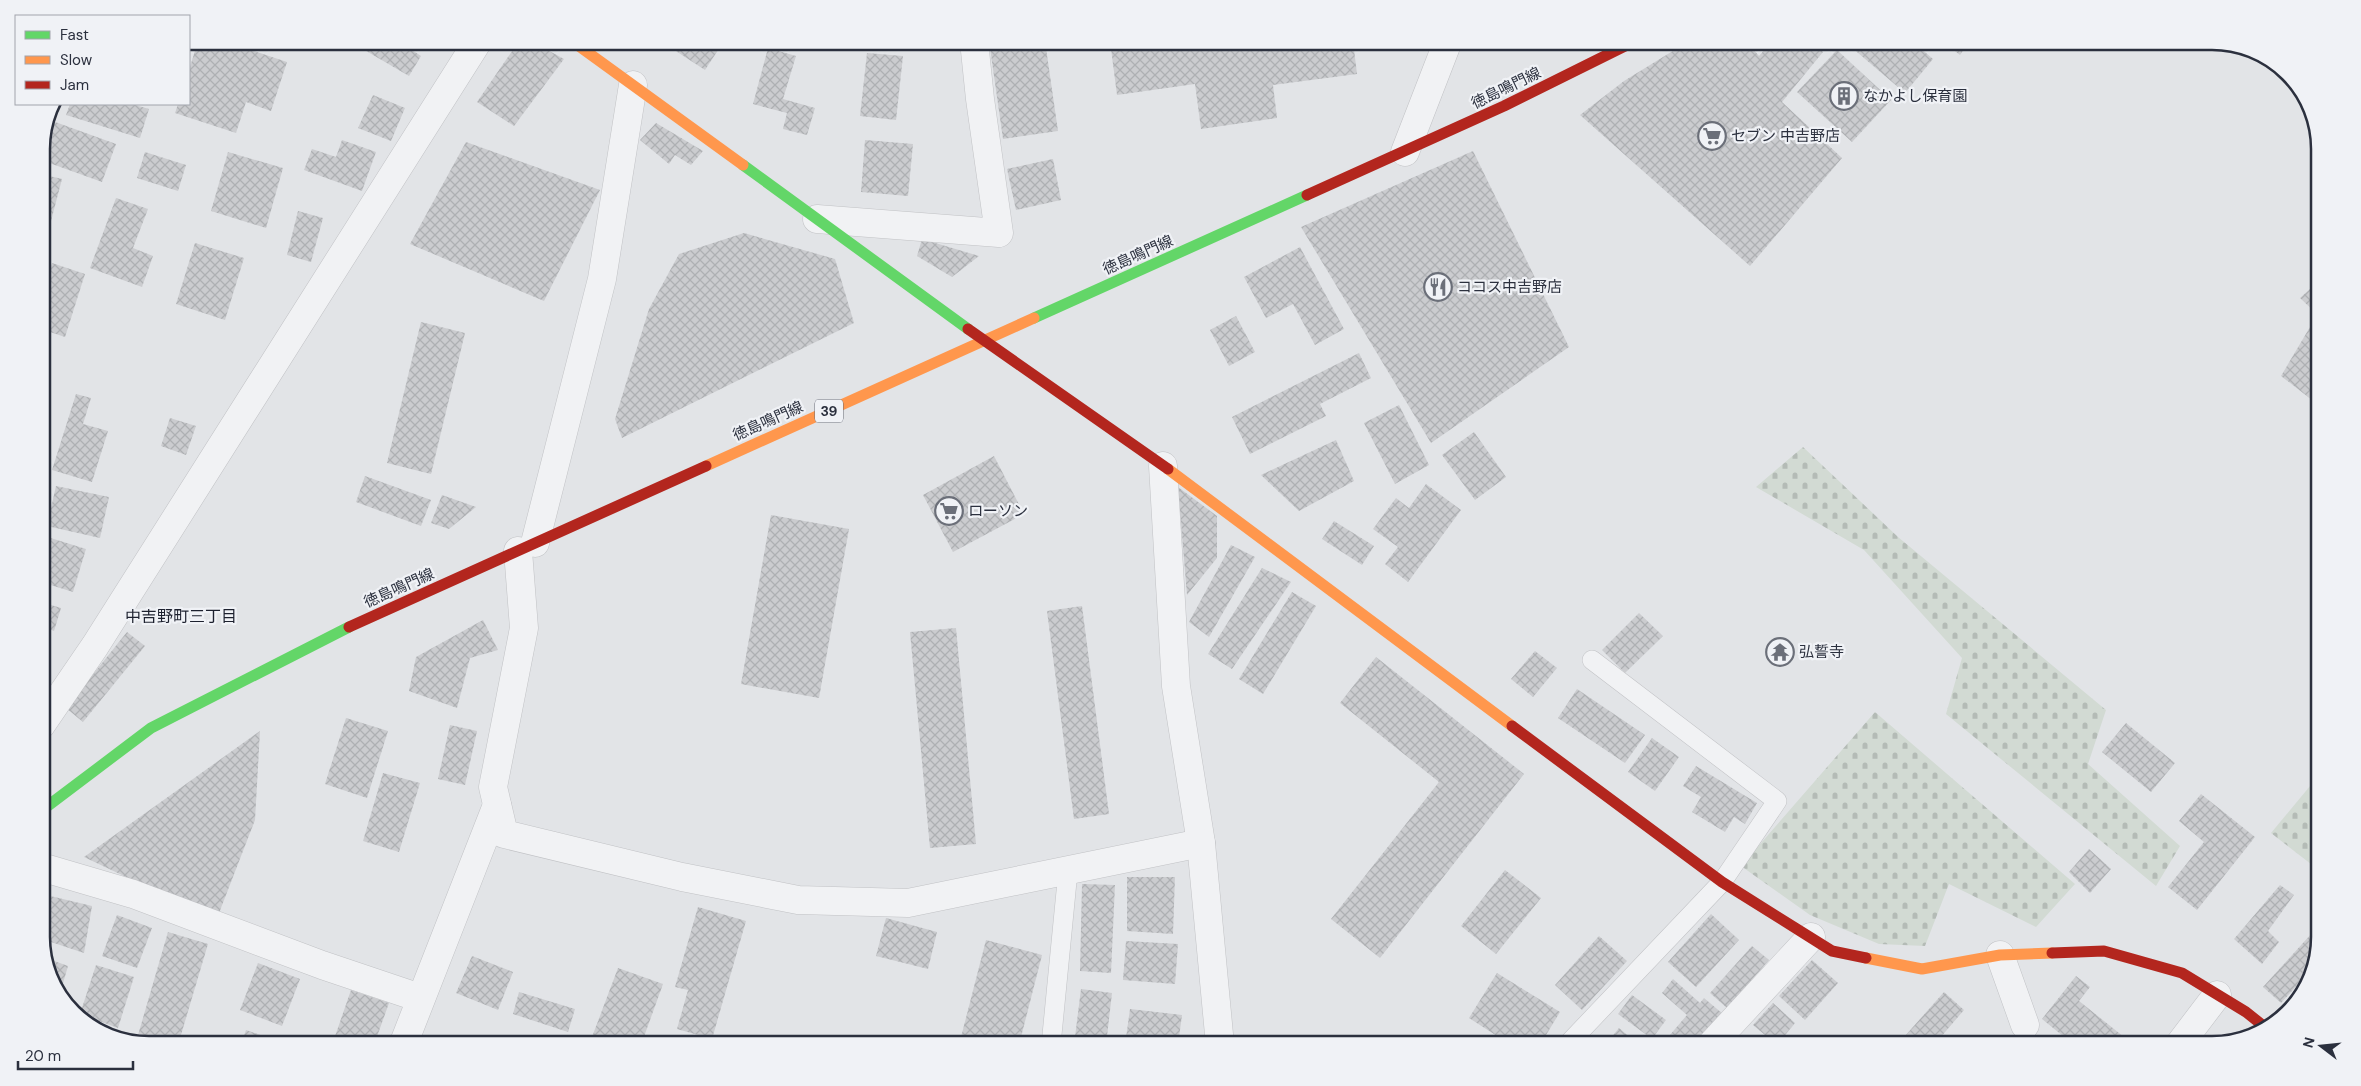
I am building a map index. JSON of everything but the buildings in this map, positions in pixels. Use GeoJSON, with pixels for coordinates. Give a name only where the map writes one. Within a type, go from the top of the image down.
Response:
{"type":"FeatureCollection","features":[{"type":"Feature","properties":{"kind":"street"},"geometry":{"type":"LineString","coordinates":[[50,713],[472,50]]}},
{"type":"Feature","properties":{"kind":"street"},"geometry":{"type":"LineString","coordinates":[[584,50],[985,341],[1163,466],[1722,882],[1832,951],[1922,969],[2000,955],[2104,951],[2182,973],[2246,1012],[2261,1024]]}},
{"type":"Feature","properties":{"kind":"street"},"geometry":{"type":"LineString","coordinates":[[817,219],[999,233],[975,50]]}},
{"type":"Feature","properties":{"kind":"street"},"geometry":{"type":"LineString","coordinates":[[1405,152],[1445,50]]}},
{"type":"Feature","properties":{"kind":"street","name":"徳島鳴門線"},"geometry":{"type":"LineString","coordinates":[[50,805],[151,728],[354,624],[1405,152],[1617,50]]}},
{"type":"Feature","properties":{"kind":"street"},"geometry":{"type":"LineString","coordinates":[[632,86],[602,279],[527,547],[524,628],[493,787],[504,834],[682,877],[798,900],[908,903],[1201,843]]}},
{"type":"Feature","properties":{"kind":"street"},"geometry":{"type":"LineString","coordinates":[[1163,466],[1176,686],[1201,843],[1219,1036]]}},
{"type":"Feature","properties":{"kind":"street"},"geometry":{"type":"LineString","coordinates":[[406,1036],[497,805]]}},
{"type":"Feature","properties":{"kind":"street"},"geometry":{"type":"LineString","coordinates":[[50,869],[133,894],[322,965],[420,998]]}},
{"type":"Feature","properties":{"kind":"street"},"geometry":{"type":"LineString","coordinates":[[1719,1036],[1811,937]]}},
{"type":"Feature","properties":{"kind":"street"},"geometry":{"type":"LineString","coordinates":[[2000,955],[2025,1025]]}},
{"type":"Feature","properties":{"kind":"street"},"geometry":{"type":"LineString","coordinates":[[2185,1036],[2217,994]]}},
{"type":"Feature","properties":{"kind":"lane"},"geometry":{"type":"LineString","coordinates":[[1575,1036],[1722,882],[1777,801],[1592,660]]}},
{"type":"Feature","properties":{"kind":"lane"},"geometry":{"type":"LineString","coordinates":[[1052,1036],[1068,871]]}},
{"type":"Feature","properties":{"kind":"green space"},"geometry":{"type":"Polygon","coordinates":[[[1803,447],[1898,537],[2106,710],[2088,764],[2180,846],[2156,886],[1946,714],[1962,658],[1864,550],[1756,487],[1803,447]]]}},
{"type":"Feature","properties":{"kind":"green space"},"geometry":{"type":"Polygon","coordinates":[[[1875,712],[2075,884],[2036,927],[1949,884],[1925,946],[1879,944],[1810,915],[1741,866],[1875,712]]]}},
{"type":"Feature","properties":{"kind":"green space"},"geometry":{"type":"Polygon","coordinates":[[[2311,785],[2311,864],[2271,833],[2311,785]]]}},
{"type":"Feature","properties":{"kind":"traffic: fast"},"geometry":{"type":"LineString","coordinates":[[743,165],[968,329]]}},
{"type":"Feature","properties":{"kind":"traffic: fast"},"geometry":{"type":"LineString","coordinates":[[1034,318],[1307,195]]}},
{"type":"Feature","properties":{"kind":"traffic: fast"},"geometry":{"type":"LineString","coordinates":[[50,804],[151,728],[349,627]]}},
{"type":"Feature","properties":{"kind":"traffic: slow"},"geometry":{"type":"LineString","coordinates":[[584,50],[743,165]]}},
{"type":"Feature","properties":{"kind":"traffic: slow"},"geometry":{"type":"LineString","coordinates":[[706,466],[1034,318]]}},
{"type":"Feature","properties":{"kind":"traffic: slow"},"geometry":{"type":"LineString","coordinates":[[1168,469],[1512,726]]}},
{"type":"Feature","properties":{"kind":"traffic: slow"},"geometry":{"type":"LineString","coordinates":[[1866,958],[1922,969],[2000,955],[2052,953]]}},
{"type":"Feature","properties":{"kind":"traffic: jam"},"geometry":{"type":"LineString","coordinates":[[1307,195],[1504,106],[1617,50]]}},
{"type":"Feature","properties":{"kind":"traffic: jam"},"geometry":{"type":"LineString","coordinates":[[968,329],[1168,469]]}},
{"type":"Feature","properties":{"kind":"traffic: jam"},"geometry":{"type":"LineString","coordinates":[[349,627],[706,466]]}},
{"type":"Feature","properties":{"kind":"traffic: jam"},"geometry":{"type":"LineString","coordinates":[[1512,726],[1722,882],[1832,951],[1866,958]]}},
{"type":"Feature","properties":{"kind":"traffic: jam"},"geometry":{"type":"LineString","coordinates":[[2052,953],[2104,951],[2182,973],[2246,1012],[2261,1024]]}},
{"type":"Feature","properties":{"kind":"place","name":"なかよし保育園"},"geometry":{"type":"Point","coordinates":[1844,96]}},
{"type":"Feature","properties":{"kind":"place","name":"セブン 中吉野店"},"geometry":{"type":"Point","coordinates":[1712,136]}},
{"type":"Feature","properties":{"kind":"place","name":"ココス中吉野店"},"geometry":{"type":"Point","coordinates":[1438,287]}},
{"type":"Feature","properties":{"kind":"place","name":"ローソン"},"geometry":{"type":"Point","coordinates":[949,511]}},
{"type":"Feature","properties":{"kind":"place","name":"弘誓寺"},"geometry":{"type":"Point","coordinates":[1780,652]}},
{"type":"Feature","properties":{"kind":"district","name":"中吉野町三丁目"},"geometry":{"type":"Point","coordinates":[181,616]}}]}
